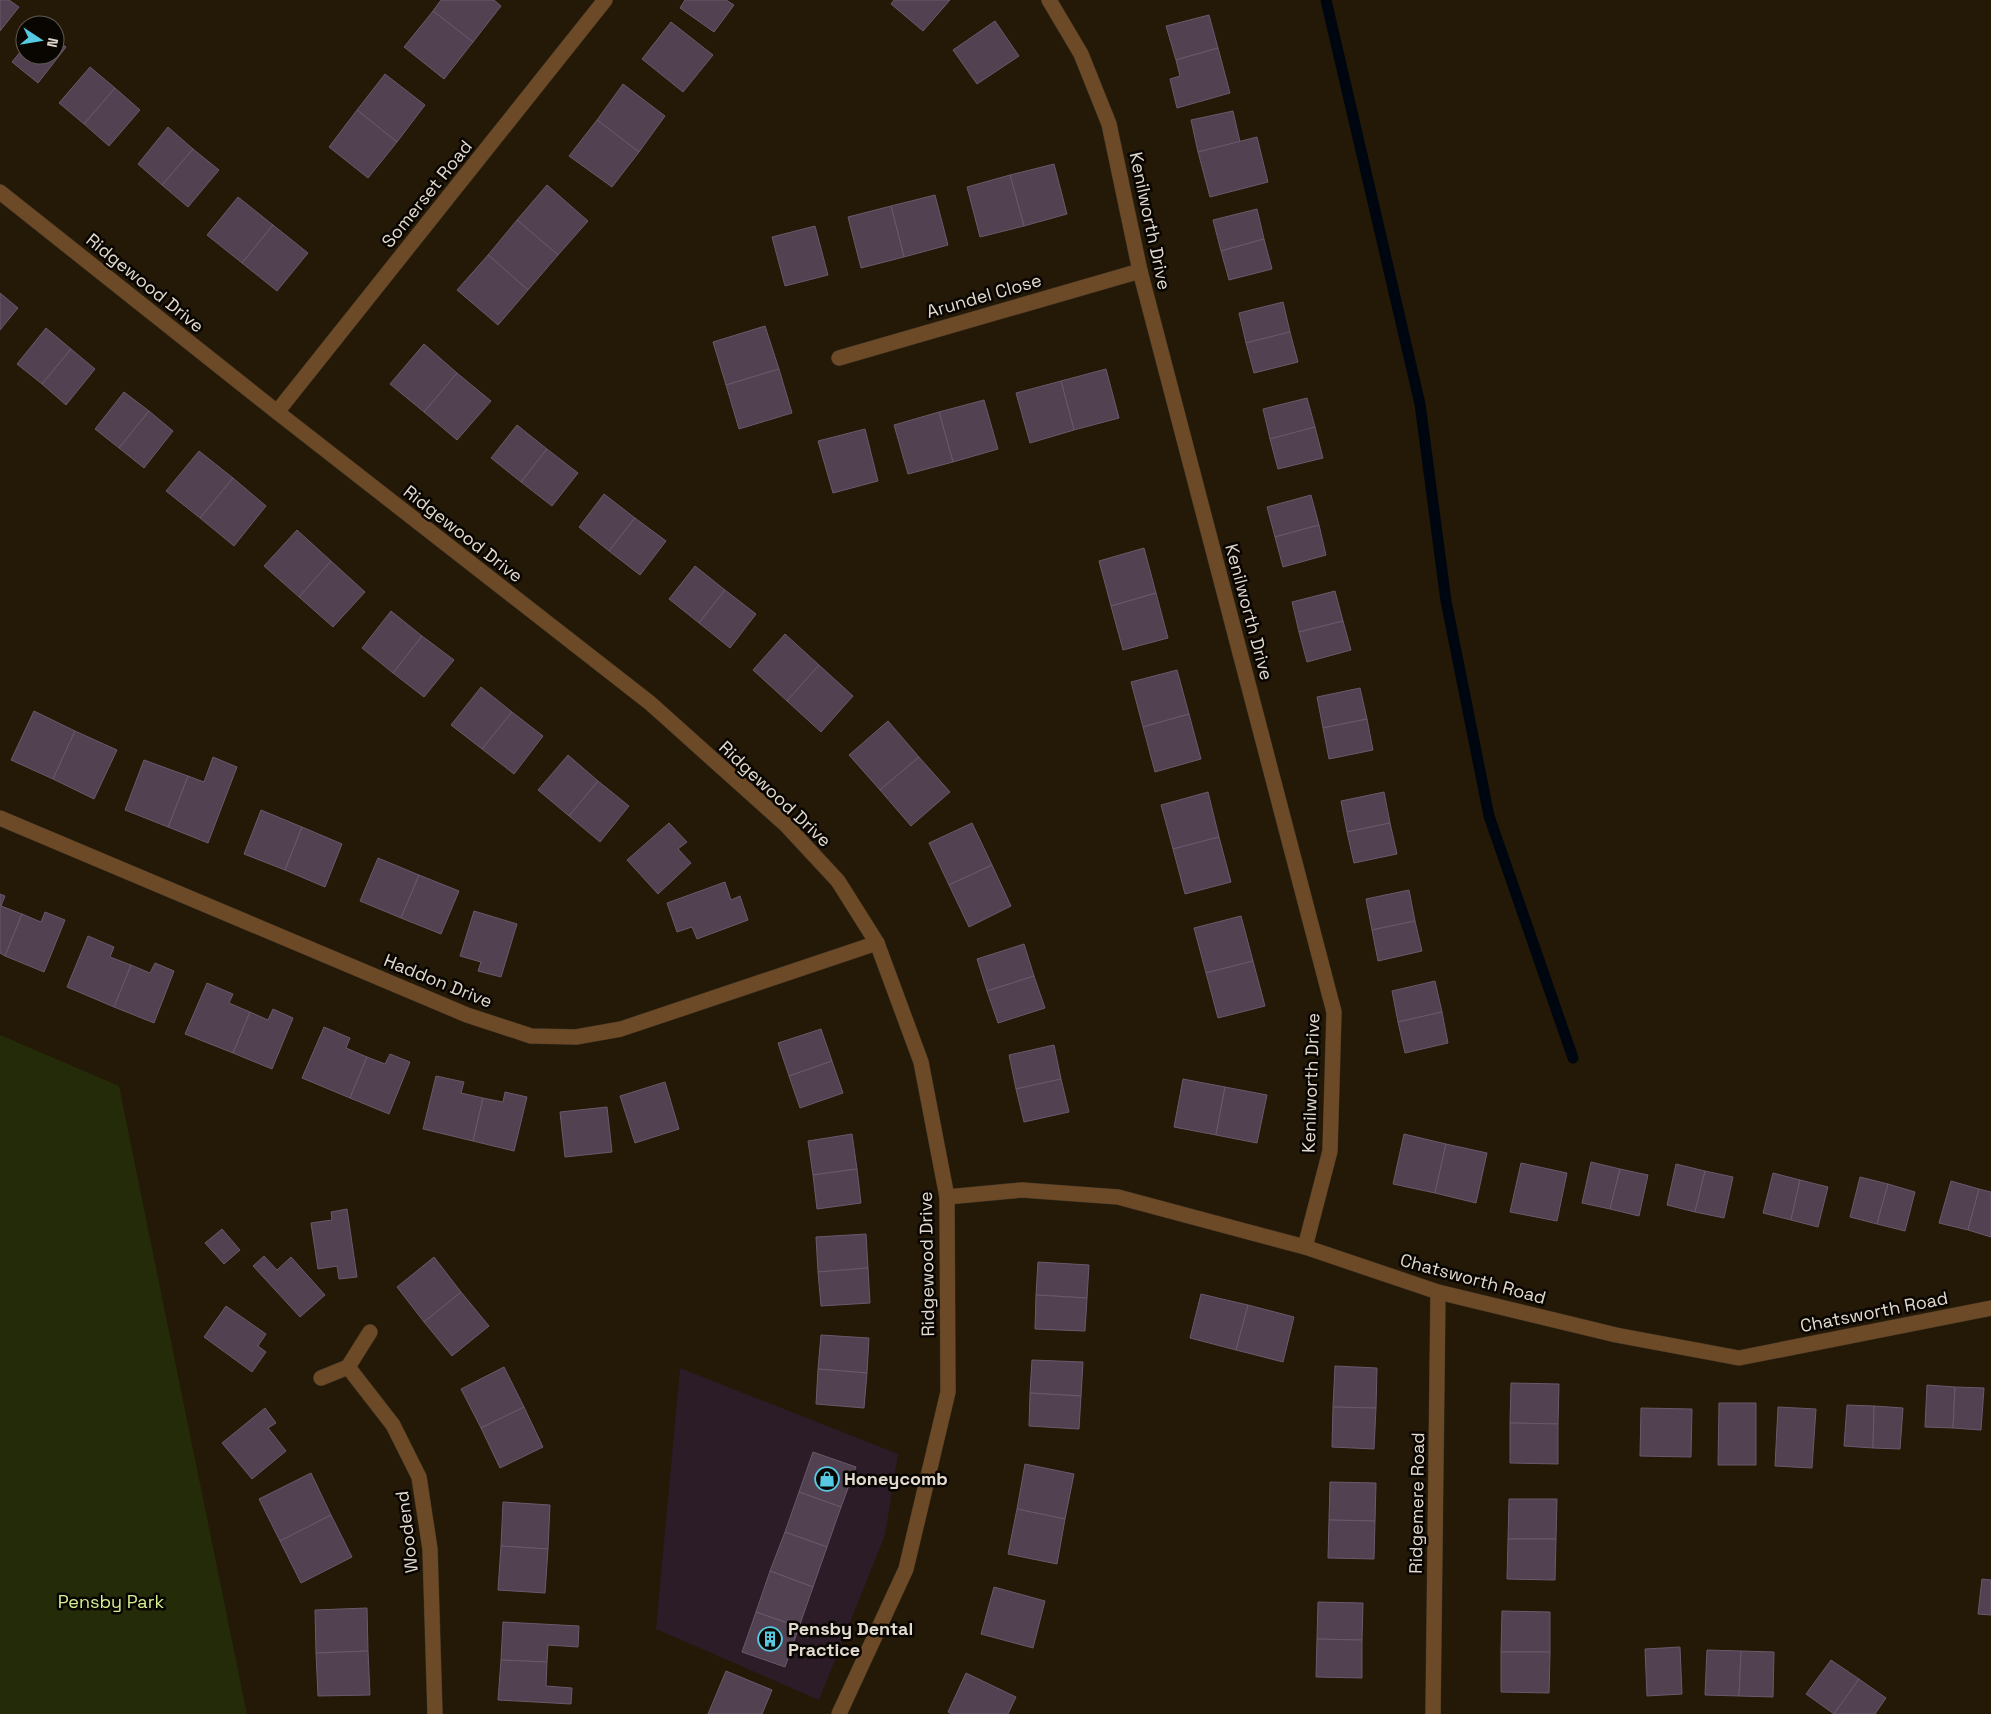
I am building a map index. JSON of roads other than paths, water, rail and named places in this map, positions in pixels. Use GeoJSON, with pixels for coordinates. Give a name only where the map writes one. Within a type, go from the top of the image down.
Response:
{"type":"FeatureCollection","features":[{"type":"Feature","properties":{"kind":"street","name":"Somerset Road"},"geometry":{"type":"LineString","coordinates":[[277,412],[606,0]]}},
{"type":"Feature","properties":{"kind":"street","name":"Kenilworth Drive"},"geometry":{"type":"LineString","coordinates":[[1049,0],[1081,54],[1109,124],[1140,271],[1334,1012],[1330,1151],[1305,1247]]}},
{"type":"Feature","properties":{"kind":"street","name":"Ridgewood Drive"},"geometry":{"type":"LineString","coordinates":[[0,192],[657,710],[786,825],[838,881],[877,943],[921,1062],[947,1197],[948,1392],[906,1569],[839,1714]]}},
{"type":"Feature","properties":{"kind":"street","name":"Arundel Close"},"geometry":{"type":"LineString","coordinates":[[839,358],[1140,271]]}},
{"type":"Feature","properties":{"kind":"street","name":"Haddon Drive"},"geometry":{"type":"LineString","coordinates":[[0,818],[467,1015],[531,1036],[576,1037],[621,1029],[877,943]]}},
{"type":"Feature","properties":{"kind":"street","name":"Chatsworth Road"},"geometry":{"type":"LineString","coordinates":[[947,1197],[1022,1190],[1118,1198],[1305,1247],[1438,1292],[1616,1334],[1739,1358],[1991,1308]]}},
{"type":"Feature","properties":{"kind":"street","name":"Ridgemere Road"},"geometry":{"type":"LineString","coordinates":[[1433,1714],[1438,1292]]}},
{"type":"Feature","properties":{"kind":"street"},"geometry":{"type":"LineString","coordinates":[[321,1378],[348,1367],[370,1332]]}},
{"type":"Feature","properties":{"kind":"street","name":"Woodend"},"geometry":{"type":"LineString","coordinates":[[348,1367],[393,1425],[420,1477],[430,1549],[435,1714]]}},
{"type":"Feature","properties":{"kind":"waterway"},"geometry":{"type":"LineString","coordinates":[[1326,0],[1420,404],[1446,601],[1489,816],[1573,1058]]}},
{"type":"Feature","properties":{"kind":"place","name":"Honeycomb"},"geometry":{"type":"Point","coordinates":[827,1479]}},
{"type":"Feature","properties":{"kind":"place","name":"Pensby Dental Practice"},"geometry":{"type":"Point","coordinates":[770,1639]}},
{"type":"Feature","properties":{"kind":"park label","name":"Pensby Park"},"geometry":{"type":"Point","coordinates":[111,1602]}}]}
